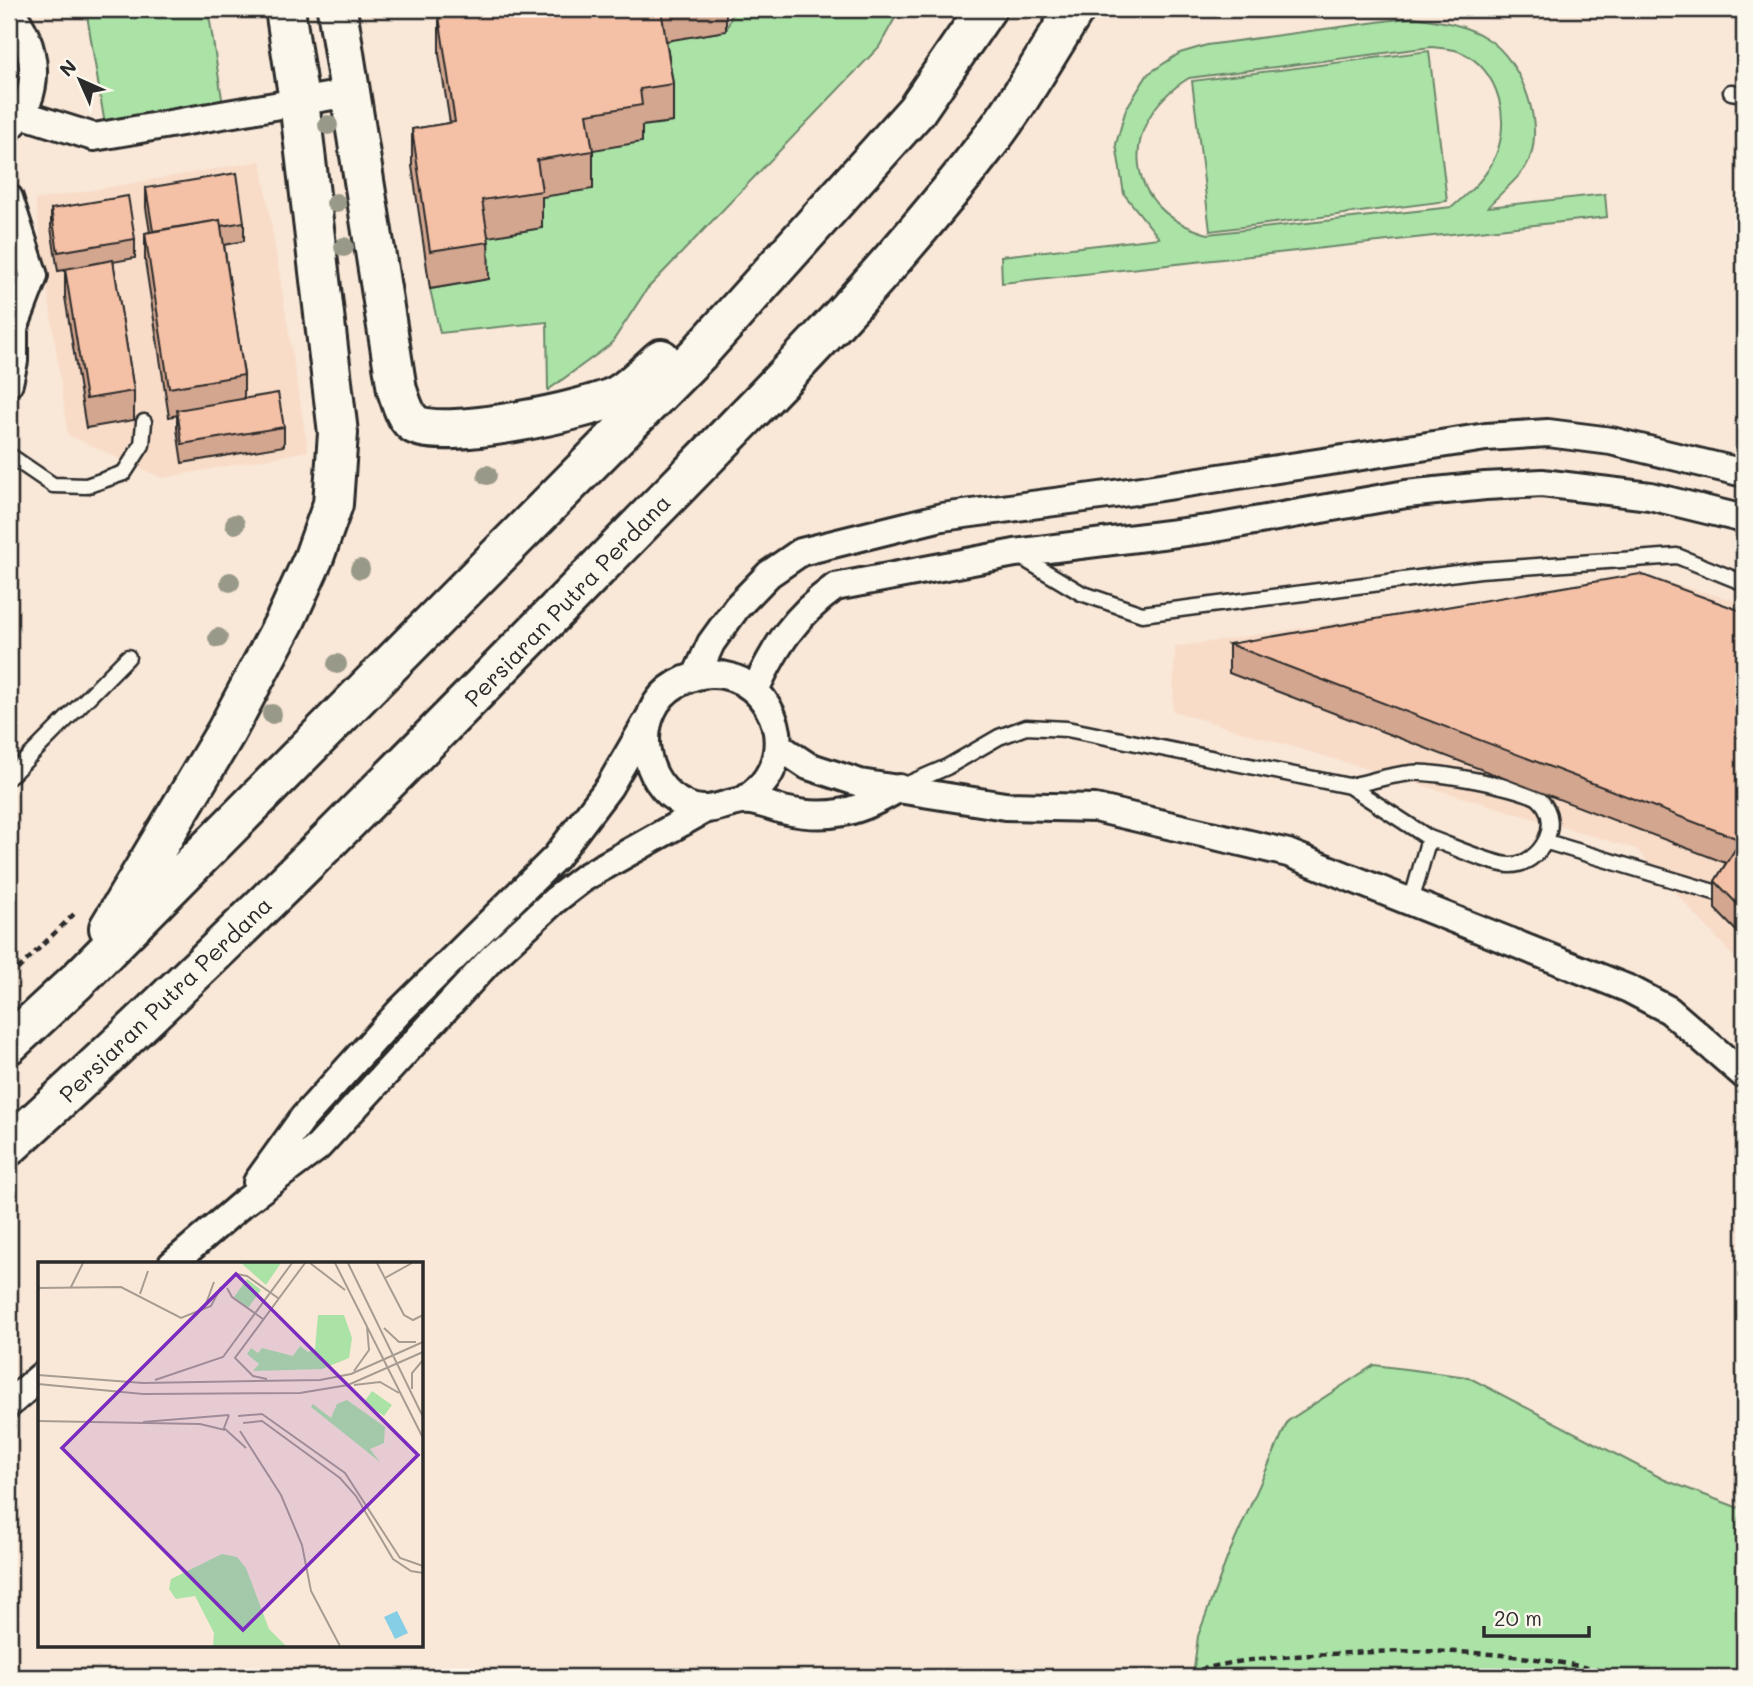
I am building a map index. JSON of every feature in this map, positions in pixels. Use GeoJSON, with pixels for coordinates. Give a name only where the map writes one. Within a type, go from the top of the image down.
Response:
{"type":"FeatureCollection","features":[{"type":"Feature","properties":{"kind":"main road"},"geometry":{"type":"LineString","coordinates":[[77,981],[226,732],[285,621],[314,557],[333,504],[338,433],[299,100],[285,9]]}},
{"type":"Feature","properties":{"kind":"main road"},"geometry":{"type":"LineString","coordinates":[[337,9],[397,390],[404,411],[413,424],[428,431],[471,428],[574,412],[620,394],[810,230]]}},
{"type":"Feature","properties":{"kind":"main road"},"geometry":{"type":"LineString","coordinates":[[9,1044],[77,981],[700,352],[916,111],[986,9]]}},
{"type":"Feature","properties":{"kind":"main road","name":"Persiaran Putra Perdana"},"geometry":{"type":"LineString","coordinates":[[9,1146],[131,1035],[436,733],[737,425],[876,277],[986,146],[1075,9]]}},
{"type":"Feature","properties":{"kind":"street"},"geometry":{"type":"LineString","coordinates":[[9,10],[20,23],[30,44],[34,68],[31,92],[15,121],[94,136],[350,93]]}},
{"type":"Feature","properties":{"kind":"street"},"geometry":{"type":"LineString","coordinates":[[9,198],[34,276],[12,324],[14,361],[9,383]]}},
{"type":"Feature","properties":{"kind":"street"},"geometry":{"type":"LineString","coordinates":[[696,676],[711,643],[737,607],[769,574],[801,552],[942,517],[1511,435],[1548,433],[1611,441],[1744,473]]}},
{"type":"Feature","properties":{"kind":"street"},"geometry":{"type":"LineString","coordinates":[[755,690],[788,628],[811,604],[835,587],[1015,553],[1209,529],[1406,494],[1530,484],[1650,496],[1744,519]]}},
{"type":"Feature","properties":{"kind":"street"},"geometry":{"type":"LineString","coordinates":[[174,1262],[242,1204],[318,1147],[492,958],[555,900],[585,877],[704,810],[744,800],[758,790],[776,763],[778,746],[776,725],[755,690],[737,679],[717,674],[696,676],[676,684],[660,699],[609,787],[556,857],[400,1011],[303,1118],[242,1204]]}},
{"type":"Feature","properties":{"kind":"street"},"geometry":{"type":"LineString","coordinates":[[649,718],[645,742],[649,766],[662,786],[687,806],[704,810]]}},
{"type":"Feature","properties":{"kind":"street"},"geometry":{"type":"LineString","coordinates":[[778,746],[808,766],[836,777],[1005,806],[1095,808],[1288,853],[1629,989],[1669,1010],[1744,1075]]}},
{"type":"Feature","properties":{"kind":"street"},"geometry":{"type":"LineString","coordinates":[[744,800],[787,811],[841,815],[872,805],[899,788]]}},
{"type":"Feature","properties":{"kind":"street"},"geometry":{"type":"LineString","coordinates":[[9,1404],[38,1379]]}},
{"type":"Feature","properties":{"kind":"lane"},"geometry":{"type":"LineString","coordinates":[[9,455],[53,485],[86,486],[124,473],[142,445],[144,422]]}},
{"type":"Feature","properties":{"kind":"lane"},"geometry":{"type":"LineString","coordinates":[[1015,553],[1081,593],[1142,614],[1479,570],[1677,556],[1744,583]]}},
{"type":"Feature","properties":{"kind":"lane"},"geometry":{"type":"LineString","coordinates":[[9,777],[128,657]]}},
{"type":"Feature","properties":{"kind":"lane"},"geometry":{"type":"LineString","coordinates":[[899,788],[947,767],[999,737],[1026,727],[1067,729],[1349,786],[1429,838],[1508,865],[1528,861],[1547,842],[1550,816],[1540,799],[1516,788],[1414,772],[1349,786]]}},
{"type":"Feature","properties":{"kind":"lane"},"geometry":{"type":"LineString","coordinates":[[1411,902],[1429,838]]}},
{"type":"Feature","properties":{"kind":"lane"},"geometry":{"type":"LineString","coordinates":[[1547,842],[1724,895]]}},
{"type":"Feature","properties":{"kind":"path"},"geometry":{"type":"LineString","coordinates":[[1177,1677],[1212,1664],[1269,1657],[1399,1650],[1502,1653],[1576,1664],[1625,1677]]}},
{"type":"Feature","properties":{"kind":"shaded area"},"geometry":{"type":"Polygon","coordinates":[[[261,161],[308,451],[162,478],[68,435],[35,200],[261,161]]]}},
{"type":"Feature","properties":{"kind":"shaded area"},"geometry":{"type":"Polygon","coordinates":[[[1648,577],[1744,603],[1744,968],[1636,849],[1173,711],[1175,647],[1648,577]]]}},
{"type":"Feature","properties":{"kind":"green space"},"geometry":{"type":"Polygon","coordinates":[[[86,9],[208,9],[223,105],[105,125],[86,9]]]}},
{"type":"Feature","properties":{"kind":"green space"},"geometry":{"type":"Polygon","coordinates":[[[734,9],[900,9],[879,47],[647,289],[611,344],[548,390],[547,322],[440,333],[430,289],[489,279],[482,238],[542,228],[537,198],[587,151],[640,127],[660,41],[726,31],[734,9]]]}},
{"type":"Feature","properties":{"kind":"green space"},"geometry":{"type":"Polygon","coordinates":[[[1414,17],[1469,29],[1499,48],[1511,62],[1528,97],[1533,116],[1532,153],[1525,168],[1488,207],[1605,194],[1607,217],[1002,283],[1001,256],[1159,238],[1124,194],[1116,144],[1126,109],[1148,74],[1180,53],[1207,45],[1414,17]],[[1431,47],[1189,78],[1165,97],[1149,118],[1140,141],[1139,164],[1145,186],[1159,206],[1180,223],[1208,234],[1452,207],[1479,181],[1492,163],[1502,132],[1502,116],[1493,84],[1473,59],[1458,51],[1431,47]]]}},
{"type":"Feature","properties":{"kind":"green space"},"geometry":{"type":"Polygon","coordinates":[[[1429,51],[1447,201],[1210,231],[1192,81],[1429,51]]]}},
{"type":"Feature","properties":{"kind":"green space"},"geometry":{"type":"Polygon","coordinates":[[[1374,1365],[1468,1377],[1665,1480],[1744,1510],[1744,1677],[1193,1677],[1198,1636],[1228,1556],[1288,1421],[1374,1365]]]}},
{"type":"Feature","properties":{"kind":"building"},"geometry":{"type":"Polygon","coordinates":[[[485,9],[661,9],[673,84],[640,89],[642,105],[587,114],[593,151],[537,160],[542,191],[482,200],[489,242],[430,251],[412,129],[455,122],[439,16],[485,9]]]}},
{"type":"Feature","properties":{"kind":"building"},"geometry":{"type":"Polygon","coordinates":[[[237,173],[244,222],[221,226],[220,220],[153,231],[146,188],[237,173]]]}},
{"type":"Feature","properties":{"kind":"building"},"geometry":{"type":"Polygon","coordinates":[[[128,196],[135,239],[58,252],[51,209],[128,196]]]}},
{"type":"Feature","properties":{"kind":"building"},"geometry":{"type":"Polygon","coordinates":[[[220,220],[244,375],[169,388],[145,233],[220,220]]]}},
{"type":"Feature","properties":{"kind":"building"},"geometry":{"type":"Polygon","coordinates":[[[113,260],[134,391],[86,399],[65,269],[113,260]]]}},
{"type":"Feature","properties":{"kind":"building"},"geometry":{"type":"Polygon","coordinates":[[[278,393],[284,427],[182,444],[177,410],[278,393]]]}},
{"type":"Feature","properties":{"kind":"building"},"geometry":{"type":"Polygon","coordinates":[[[1640,574],[1744,612],[1744,911],[1715,881],[1741,840],[1229,644],[1640,574]]]}}]}
